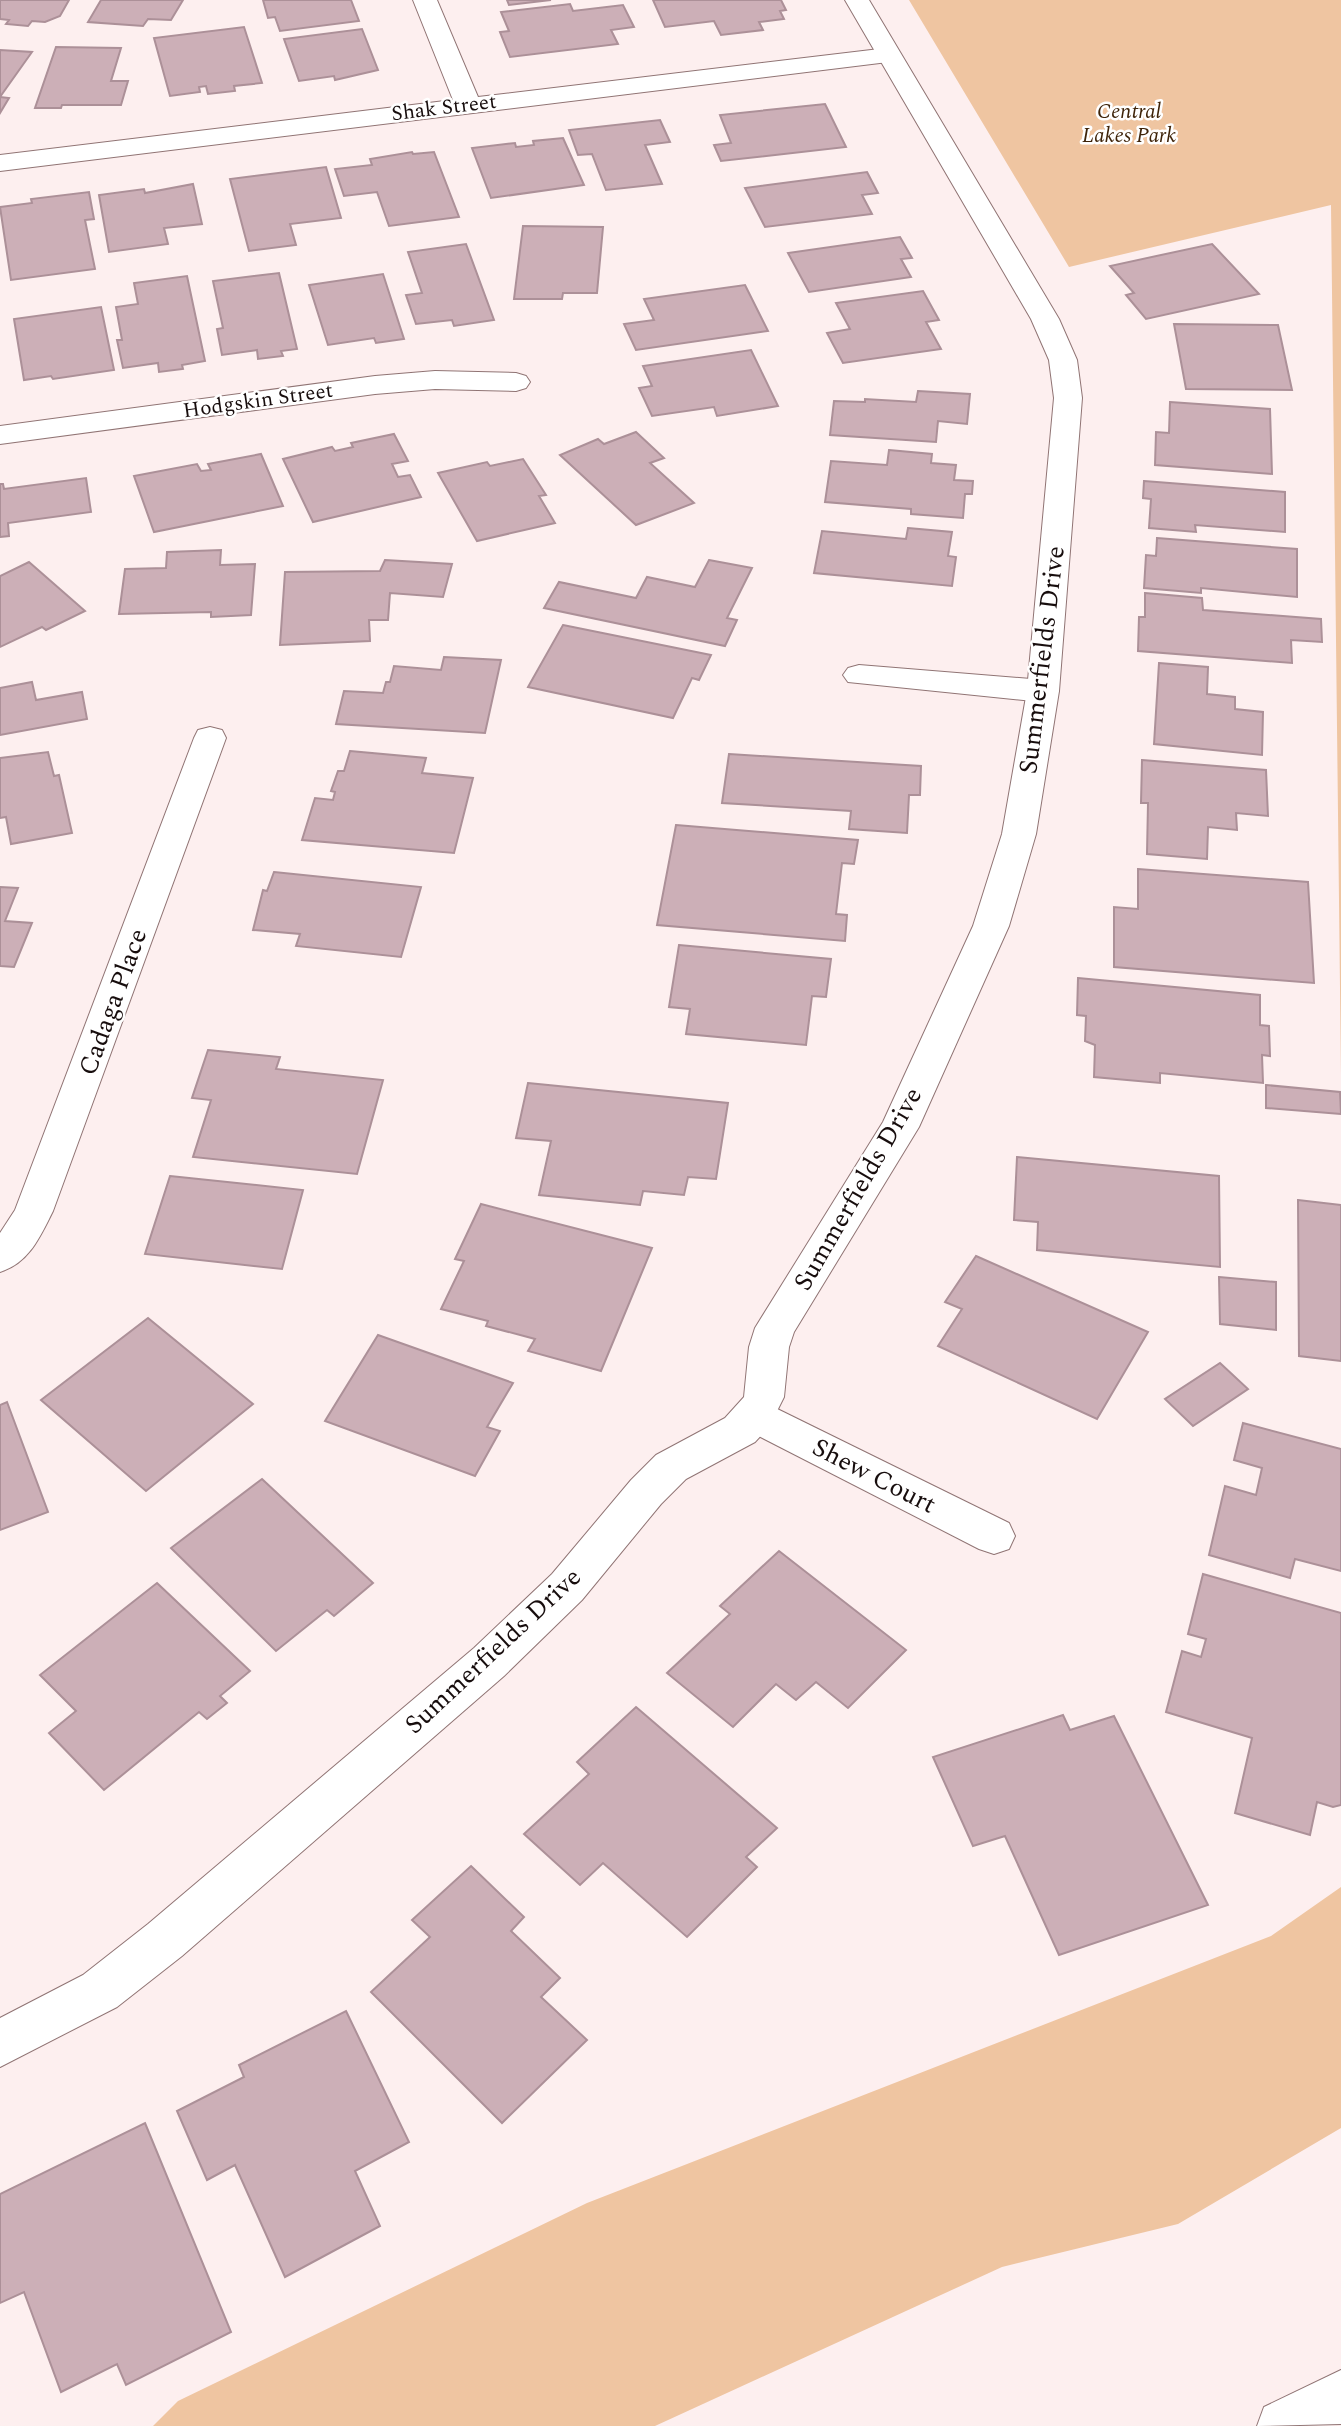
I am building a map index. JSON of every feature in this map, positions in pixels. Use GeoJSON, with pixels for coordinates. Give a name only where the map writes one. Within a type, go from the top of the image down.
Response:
{"type":"FeatureCollection","features":[{"type":"Feature","properties":{"kind":"main road"},"geometry":{"type":"LineString","coordinates":[[425,0],[468,106]]}},
{"type":"Feature","properties":{"kind":"main road","name":"Summerfields Drive"},"geometry":{"type":"LineString","coordinates":[[0,2043],[100,1991],[165,1940],[489,1662],[567,1587],[646,1492],[671,1467],[740,1430],[755,1415],[764,1397],[769,1347],[775,1328],[900,1126],[990,926],[1019,834],[1043,691],[1068,398],[1063,360],[1045,319],[857,0]]}},
{"type":"Feature","properties":{"kind":"main road","name":"Shak Street"},"geometry":{"type":"LineString","coordinates":[[0,163],[887,55]]}},
{"type":"Feature","properties":{"kind":"main road","name":"Hodgskin Street"},"geometry":{"type":"LineString","coordinates":[[0,435],[375,385],[435,380],[516,382]]}},
{"type":"Feature","properties":{"kind":"main road"},"geometry":{"type":"LineString","coordinates":[[859,675],[1043,691]]}},
{"type":"Feature","properties":{"kind":"main road","name":"Cadaga Place"},"geometry":{"type":"LineString","coordinates":[[0,1257],[19,1239],[34,1211],[210,738]]}},
{"type":"Feature","properties":{"kind":"main road","name":"Shew Court"},"geometry":{"type":"LineString","coordinates":[[755,1415],[994,1536]]}},
{"type":"Feature","properties":{"kind":"main road"},"geometry":{"type":"LineString","coordinates":[[1283,2426],[1341,2396]]}},
{"type":"Feature","properties":{"kind":"green space","name":"Central Lakes Park"},"geometry":{"type":"Polygon","coordinates":[[[909,0],[1341,0],[1341,1074],[1331,205],[1069,267],[909,0]]]}},
{"type":"Feature","properties":{"kind":"green space"},"geometry":{"type":"Polygon","coordinates":[[[1341,1887],[1341,2128],[1178,2224],[1002,2267],[655,2426],[153,2426],[178,2401],[587,2203],[1271,1936],[1341,1887]]]}},
{"type":"Feature","properties":{"kind":"building"},"geometry":{"type":"Polygon","coordinates":[[[0,0],[69,0],[60,16],[45,22],[32,21],[28,26],[6,24],[9,20],[0,19],[0,0]]]}},
{"type":"Feature","properties":{"kind":"building"},"geometry":{"type":"Polygon","coordinates":[[[101,0],[183,0],[171,20],[148,19],[143,26],[88,22],[101,0]]]}},
{"type":"Feature","properties":{"kind":"building"},"geometry":{"type":"Polygon","coordinates":[[[263,0],[351,0],[359,21],[280,31],[275,17],[268,18],[263,0]]]}},
{"type":"Feature","properties":{"kind":"building"},"geometry":{"type":"Polygon","coordinates":[[[507,0],[551,0],[509,5],[507,0]]]}},
{"type":"Feature","properties":{"kind":"building"},"geometry":{"type":"Polygon","coordinates":[[[653,0],[781,0],[786,10],[780,11],[784,19],[759,22],[763,30],[721,35],[714,21],[665,27],[653,0]]]}},
{"type":"Feature","properties":{"kind":"building"},"geometry":{"type":"Polygon","coordinates":[[[570,4],[573,11],[623,5],[634,27],[611,30],[618,44],[510,57],[500,32],[509,31],[501,12],[570,4]]]}},
{"type":"Feature","properties":{"kind":"building"},"geometry":{"type":"Polygon","coordinates":[[[244,27],[262,83],[234,86],[235,91],[208,94],[206,86],[199,87],[200,92],[170,96],[154,38],[244,27]]]}},
{"type":"Feature","properties":{"kind":"building"},"geometry":{"type":"Polygon","coordinates":[[[362,29],[378,70],[335,80],[334,76],[299,81],[284,39],[362,29]]]}},
{"type":"Feature","properties":{"kind":"building"},"geometry":{"type":"Polygon","coordinates":[[[56,47],[121,48],[111,81],[128,81],[121,105],[35,108],[56,47]]]}},
{"type":"Feature","properties":{"kind":"building"},"geometry":{"type":"Polygon","coordinates":[[[0,50],[32,52],[0,97],[0,50]]]}},
{"type":"Feature","properties":{"kind":"building"},"geometry":{"type":"Polygon","coordinates":[[[0,97],[9,98],[0,113],[0,97]]]}},
{"type":"Feature","properties":{"kind":"building"},"geometry":{"type":"Polygon","coordinates":[[[825,104],[846,147],[721,161],[714,145],[731,143],[720,115],[825,104]]]}},
{"type":"Feature","properties":{"kind":"building"},"geometry":{"type":"Polygon","coordinates":[[[660,120],[670,142],[645,145],[662,184],[606,190],[592,154],[578,155],[569,130],[660,120]]]}},
{"type":"Feature","properties":{"kind":"building"},"geometry":{"type":"Polygon","coordinates":[[[563,138],[584,185],[491,198],[472,148],[515,143],[516,147],[534,145],[533,141],[563,138]]]}},
{"type":"Feature","properties":{"kind":"building"},"geometry":{"type":"Polygon","coordinates":[[[412,152],[434,152],[459,217],[389,226],[377,192],[344,196],[335,169],[372,165],[370,159],[412,152]]]}},
{"type":"Feature","properties":{"kind":"building"},"geometry":{"type":"Polygon","coordinates":[[[326,167],[341,218],[290,224],[296,245],[249,251],[230,179],[326,167]]]}},
{"type":"Feature","properties":{"kind":"building"},"geometry":{"type":"Polygon","coordinates":[[[867,172],[878,193],[862,195],[872,214],[765,227],[745,188],[867,172]]]}},
{"type":"Feature","properties":{"kind":"building"},"geometry":{"type":"Polygon","coordinates":[[[193,184],[202,224],[164,228],[168,244],[109,252],[99,195],[144,189],[145,193],[193,184]]]}},
{"type":"Feature","properties":{"kind":"building"},"geometry":{"type":"Polygon","coordinates":[[[89,192],[94,219],[85,220],[95,269],[11,280],[0,207],[32,203],[31,199],[89,192]]]}},
{"type":"Feature","properties":{"kind":"building"},"geometry":{"type":"Polygon","coordinates":[[[523,226],[603,227],[597,293],[563,293],[562,299],[514,299],[523,226]]]}},
{"type":"Feature","properties":{"kind":"building"},"geometry":{"type":"Polygon","coordinates":[[[900,237],[912,258],[901,259],[911,277],[809,292],[788,253],[900,237]]]}},
{"type":"Feature","properties":{"kind":"building"},"geometry":{"type":"Polygon","coordinates":[[[466,244],[494,320],[454,326],[452,320],[416,324],[406,295],[422,293],[408,252],[466,244]]]}},
{"type":"Feature","properties":{"kind":"building"},"geometry":{"type":"Polygon","coordinates":[[[1212,244],[1259,294],[1146,319],[1126,295],[1134,293],[1110,266],[1212,244]]]}},
{"type":"Feature","properties":{"kind":"building"},"geometry":{"type":"Polygon","coordinates":[[[279,273],[297,349],[281,351],[283,356],[258,359],[257,350],[222,355],[217,329],[223,328],[213,281],[279,273]]]}},
{"type":"Feature","properties":{"kind":"building"},"geometry":{"type":"Polygon","coordinates":[[[383,274],[404,339],[376,343],[374,338],[328,345],[309,285],[383,274]]]}},
{"type":"Feature","properties":{"kind":"building"},"geometry":{"type":"Polygon","coordinates":[[[187,276],[205,361],[182,365],[183,369],[159,372],[158,363],[123,368],[117,340],[122,340],[116,307],[138,304],[134,283],[187,276]]]}},
{"type":"Feature","properties":{"kind":"building"},"geometry":{"type":"Polygon","coordinates":[[[745,285],[768,331],[636,350],[624,324],[654,320],[644,299],[745,285]]]}},
{"type":"Feature","properties":{"kind":"building"},"geometry":{"type":"Polygon","coordinates":[[[923,291],[939,320],[926,322],[941,349],[843,363],[827,333],[850,329],[836,303],[923,291]]]}},
{"type":"Feature","properties":{"kind":"building"},"geometry":{"type":"Polygon","coordinates":[[[101,307],[114,370],[53,379],[51,376],[24,380],[14,319],[101,307]]]}},
{"type":"Feature","properties":{"kind":"building"},"geometry":{"type":"Polygon","coordinates":[[[1174,324],[1278,325],[1292,390],[1186,389],[1174,324]]]}},
{"type":"Feature","properties":{"kind":"building"},"geometry":{"type":"Polygon","coordinates":[[[751,350],[778,406],[717,416],[714,407],[652,416],[639,388],[652,386],[643,366],[751,350]]]}},
{"type":"Feature","properties":{"kind":"building"},"geometry":{"type":"Polygon","coordinates":[[[918,391],[970,394],[967,424],[938,421],[936,442],[830,435],[834,401],[865,402],[865,399],[916,402],[918,391]]]}},
{"type":"Feature","properties":{"kind":"building"},"geometry":{"type":"Polygon","coordinates":[[[1170,402],[1270,409],[1272,474],[1155,465],[1156,432],[1169,433],[1170,402]]]}},
{"type":"Feature","properties":{"kind":"building"},"geometry":{"type":"Polygon","coordinates":[[[636,432],[664,458],[650,463],[694,503],[636,525],[560,455],[598,439],[604,444],[636,432]]]}},
{"type":"Feature","properties":{"kind":"building"},"geometry":{"type":"Polygon","coordinates":[[[394,434],[408,461],[392,464],[398,477],[410,475],[421,497],[313,522],[283,459],[332,447],[335,451],[353,447],[351,443],[394,434]]]}},
{"type":"Feature","properties":{"kind":"building"},"geometry":{"type":"Polygon","coordinates":[[[889,450],[932,454],[931,463],[956,465],[954,480],[973,481],[972,494],[965,494],[963,518],[911,514],[911,509],[825,502],[831,461],[887,465],[889,450]]]}},
{"type":"Feature","properties":{"kind":"building"},"geometry":{"type":"Polygon","coordinates":[[[261,454],[283,506],[154,532],[134,476],[197,464],[201,471],[211,470],[208,464],[261,454]]]}},
{"type":"Feature","properties":{"kind":"building"},"geometry":{"type":"Polygon","coordinates":[[[523,459],[546,495],[539,496],[555,523],[477,541],[438,473],[487,462],[490,466],[523,459]]]}},
{"type":"Feature","properties":{"kind":"building"},"geometry":{"type":"Polygon","coordinates":[[[86,478],[91,512],[8,523],[9,536],[0,537],[0,484],[3,484],[4,489],[86,478]]]}},
{"type":"Feature","properties":{"kind":"building"},"geometry":{"type":"Polygon","coordinates":[[[1144,481],[1285,492],[1285,532],[1195,525],[1196,532],[1149,528],[1151,499],[1143,498],[1144,481]]]}},
{"type":"Feature","properties":{"kind":"building"},"geometry":{"type":"Polygon","coordinates":[[[908,528],[952,532],[948,556],[956,557],[952,586],[814,573],[822,531],[906,539],[908,528]]]}},
{"type":"Feature","properties":{"kind":"building"},"geometry":{"type":"Polygon","coordinates":[[[1157,538],[1297,549],[1297,597],[1201,588],[1201,593],[1144,588],[1146,555],[1156,556],[1157,538]]]}},
{"type":"Feature","properties":{"kind":"building"},"geometry":{"type":"Polygon","coordinates":[[[221,550],[220,565],[255,564],[251,615],[211,617],[211,612],[119,614],[125,569],[166,568],[167,552],[221,550]]]}},
{"type":"Feature","properties":{"kind":"building"},"geometry":{"type":"Polygon","coordinates":[[[385,560],[452,564],[443,597],[390,593],[388,620],[369,620],[370,641],[280,645],[285,572],[380,571],[385,560]]]}},
{"type":"Feature","properties":{"kind":"building"},"geometry":{"type":"Polygon","coordinates":[[[709,560],[752,568],[727,618],[737,620],[725,646],[544,608],[559,582],[636,598],[647,577],[695,587],[709,560]]]}},
{"type":"Feature","properties":{"kind":"building"},"geometry":{"type":"Polygon","coordinates":[[[29,562],[85,611],[46,630],[42,627],[0,647],[0,576],[29,562]]]}},
{"type":"Feature","properties":{"kind":"building"},"geometry":{"type":"Polygon","coordinates":[[[1145,593],[1202,598],[1203,610],[1321,619],[1322,642],[1291,640],[1292,663],[1138,651],[1139,617],[1145,617],[1145,593]]]}},
{"type":"Feature","properties":{"kind":"building"},"geometry":{"type":"Polygon","coordinates":[[[563,625],[711,655],[699,680],[692,678],[673,718],[528,687],[563,625]]]}},
{"type":"Feature","properties":{"kind":"building"},"geometry":{"type":"Polygon","coordinates":[[[444,657],[501,660],[485,733],[336,724],[344,691],[383,693],[386,682],[390,682],[394,666],[441,670],[444,657]]]}},
{"type":"Feature","properties":{"kind":"building"},"geometry":{"type":"Polygon","coordinates":[[[1159,663],[1208,667],[1207,694],[1235,697],[1235,709],[1263,712],[1262,755],[1154,744],[1159,663]]]}},
{"type":"Feature","properties":{"kind":"building"},"geometry":{"type":"Polygon","coordinates":[[[32,682],[36,700],[82,692],[87,719],[0,735],[0,688],[32,682]]]}},
{"type":"Feature","properties":{"kind":"building"},"geometry":{"type":"Polygon","coordinates":[[[350,751],[426,758],[422,773],[473,778],[454,853],[302,840],[315,798],[333,800],[335,792],[331,791],[338,771],[344,771],[350,751]]]}},
{"type":"Feature","properties":{"kind":"building"},"geometry":{"type":"Polygon","coordinates":[[[48,752],[54,776],[59,775],[72,833],[11,844],[6,817],[0,818],[0,758],[48,752]]]}},
{"type":"Feature","properties":{"kind":"building"},"geometry":{"type":"Polygon","coordinates":[[[729,754],[921,766],[920,795],[909,795],[907,833],[849,829],[851,811],[722,803],[729,754]]]}},
{"type":"Feature","properties":{"kind":"building"},"geometry":{"type":"Polygon","coordinates":[[[1142,760],[1266,770],[1268,816],[1236,813],[1237,830],[1208,827],[1207,859],[1147,854],[1148,803],[1141,803],[1142,760]]]}},
{"type":"Feature","properties":{"kind":"building"},"geometry":{"type":"Polygon","coordinates":[[[676,825],[858,840],[854,864],[842,863],[836,914],[847,915],[845,941],[657,925],[676,825]]]}},
{"type":"Feature","properties":{"kind":"building"},"geometry":{"type":"Polygon","coordinates":[[[1138,869],[1308,882],[1314,983],[1114,967],[1114,907],[1138,909],[1138,869]]]}},
{"type":"Feature","properties":{"kind":"building"},"geometry":{"type":"Polygon","coordinates":[[[274,872],[421,887],[401,957],[296,946],[300,934],[253,930],[263,890],[267,891],[274,872]]]}},
{"type":"Feature","properties":{"kind":"building"},"geometry":{"type":"Polygon","coordinates":[[[0,887],[18,888],[5,921],[32,923],[14,967],[0,966],[0,887]]]}},
{"type":"Feature","properties":{"kind":"building"},"geometry":{"type":"Polygon","coordinates":[[[679,945],[831,959],[826,997],[812,996],[806,1045],[686,1034],[690,1009],[669,1007],[679,945]]]}},
{"type":"Feature","properties":{"kind":"building"},"geometry":{"type":"Polygon","coordinates":[[[1078,978],[1260,995],[1260,1025],[1269,1026],[1270,1056],[1262,1055],[1263,1083],[1160,1073],[1160,1083],[1094,1077],[1095,1045],[1085,1041],[1086,1016],[1077,1015],[1078,978]]]}},
{"type":"Feature","properties":{"kind":"building"},"geometry":{"type":"Polygon","coordinates":[[[208,1050],[280,1057],[276,1069],[383,1080],[357,1174],[193,1157],[211,1100],[192,1098],[208,1050]]]}},
{"type":"Feature","properties":{"kind":"building"},"geometry":{"type":"Polygon","coordinates":[[[528,1083],[728,1103],[716,1179],[688,1177],[684,1195],[643,1191],[640,1205],[539,1195],[551,1141],[516,1138],[528,1083]]]}},
{"type":"Feature","properties":{"kind":"building"},"geometry":{"type":"Polygon","coordinates":[[[1266,1085],[1340,1092],[1341,1114],[1266,1108],[1266,1085]]]}},
{"type":"Feature","properties":{"kind":"building"},"geometry":{"type":"Polygon","coordinates":[[[1017,1157],[1219,1176],[1220,1267],[1037,1250],[1038,1222],[1014,1220],[1017,1157]]]}},
{"type":"Feature","properties":{"kind":"building"},"geometry":{"type":"Polygon","coordinates":[[[170,1176],[303,1190],[282,1269],[145,1254],[170,1176]]]}},
{"type":"Feature","properties":{"kind":"building"},"geometry":{"type":"Polygon","coordinates":[[[1298,1200],[1341,1205],[1341,1361],[1299,1356],[1298,1200]]]}},
{"type":"Feature","properties":{"kind":"building"},"geometry":{"type":"Polygon","coordinates":[[[481,1204],[652,1248],[601,1371],[528,1351],[535,1339],[486,1326],[488,1321],[441,1309],[464,1261],[455,1259],[481,1204]]]}},
{"type":"Feature","properties":{"kind":"building"},"geometry":{"type":"Polygon","coordinates":[[[976,1256],[1148,1332],[1097,1419],[938,1346],[962,1309],[945,1302],[976,1256]]]}},
{"type":"Feature","properties":{"kind":"building"},"geometry":{"type":"Polygon","coordinates":[[[1219,1277],[1276,1282],[1276,1330],[1220,1324],[1219,1277]]]}},
{"type":"Feature","properties":{"kind":"building"},"geometry":{"type":"Polygon","coordinates":[[[148,1318],[253,1404],[146,1491],[41,1400],[148,1318]]]}},
{"type":"Feature","properties":{"kind":"building"},"geometry":{"type":"Polygon","coordinates":[[[378,1335],[513,1383],[487,1427],[500,1431],[475,1476],[325,1421],[378,1335]]]}},
{"type":"Feature","properties":{"kind":"building"},"geometry":{"type":"Polygon","coordinates":[[[1220,1363],[1248,1389],[1193,1426],[1165,1399],[1220,1363]]]}},
{"type":"Feature","properties":{"kind":"building"},"geometry":{"type":"Polygon","coordinates":[[[7,1402],[48,1512],[0,1530],[0,1405],[7,1402]]]}},
{"type":"Feature","properties":{"kind":"building"},"geometry":{"type":"Polygon","coordinates":[[[1243,1423],[1341,1449],[1341,1571],[1295,1559],[1290,1578],[1209,1555],[1225,1486],[1256,1495],[1262,1468],[1234,1460],[1243,1423]]]}},
{"type":"Feature","properties":{"kind":"building"},"geometry":{"type":"Polygon","coordinates":[[[262,1479],[373,1583],[334,1616],[327,1610],[276,1651],[171,1548],[262,1479]]]}},
{"type":"Feature","properties":{"kind":"building"},"geometry":{"type":"Polygon","coordinates":[[[779,1551],[906,1650],[848,1708],[816,1682],[796,1700],[776,1684],[733,1727],[667,1673],[730,1614],[720,1606],[779,1551]]]}},
{"type":"Feature","properties":{"kind":"building"},"geometry":{"type":"Polygon","coordinates":[[[1203,1574],[1341,1613],[1341,1805],[1333,1807],[1317,1802],[1310,1835],[1235,1813],[1252,1738],[1166,1712],[1182,1651],[1201,1657],[1206,1639],[1188,1634],[1203,1574]]]}},
{"type":"Feature","properties":{"kind":"building"},"geometry":{"type":"Polygon","coordinates":[[[157,1583],[250,1671],[220,1696],[227,1703],[207,1719],[199,1712],[104,1790],[49,1733],[76,1711],[40,1675],[157,1583]]]}},
{"type":"Feature","properties":{"kind":"building"},"geometry":{"type":"Polygon","coordinates":[[[636,1707],[777,1828],[746,1857],[757,1867],[687,1937],[603,1863],[580,1885],[524,1834],[589,1774],[577,1762],[636,1707]]]}},
{"type":"Feature","properties":{"kind":"building"},"geometry":{"type":"Polygon","coordinates":[[[1063,1715],[1070,1730],[1114,1716],[1208,1905],[1059,1955],[1005,1836],[973,1846],[933,1757],[1063,1715]]]}},
{"type":"Feature","properties":{"kind":"building"},"geometry":{"type":"Polygon","coordinates":[[[471,1866],[524,1917],[511,1931],[560,1978],[541,1997],[587,2040],[502,2123],[371,1992],[430,1937],[412,1920],[471,1866]]]}},
{"type":"Feature","properties":{"kind":"building"},"geometry":{"type":"Polygon","coordinates":[[[346,2011],[409,2142],[355,2171],[380,2226],[285,2277],[235,2165],[207,2180],[177,2111],[244,2077],[239,2065],[346,2011]]]}},
{"type":"Feature","properties":{"kind":"building"},"geometry":{"type":"Polygon","coordinates":[[[145,2123],[231,2332],[126,2385],[117,2364],[61,2392],[24,2292],[0,2303],[0,2194],[145,2123]]]}}]}
